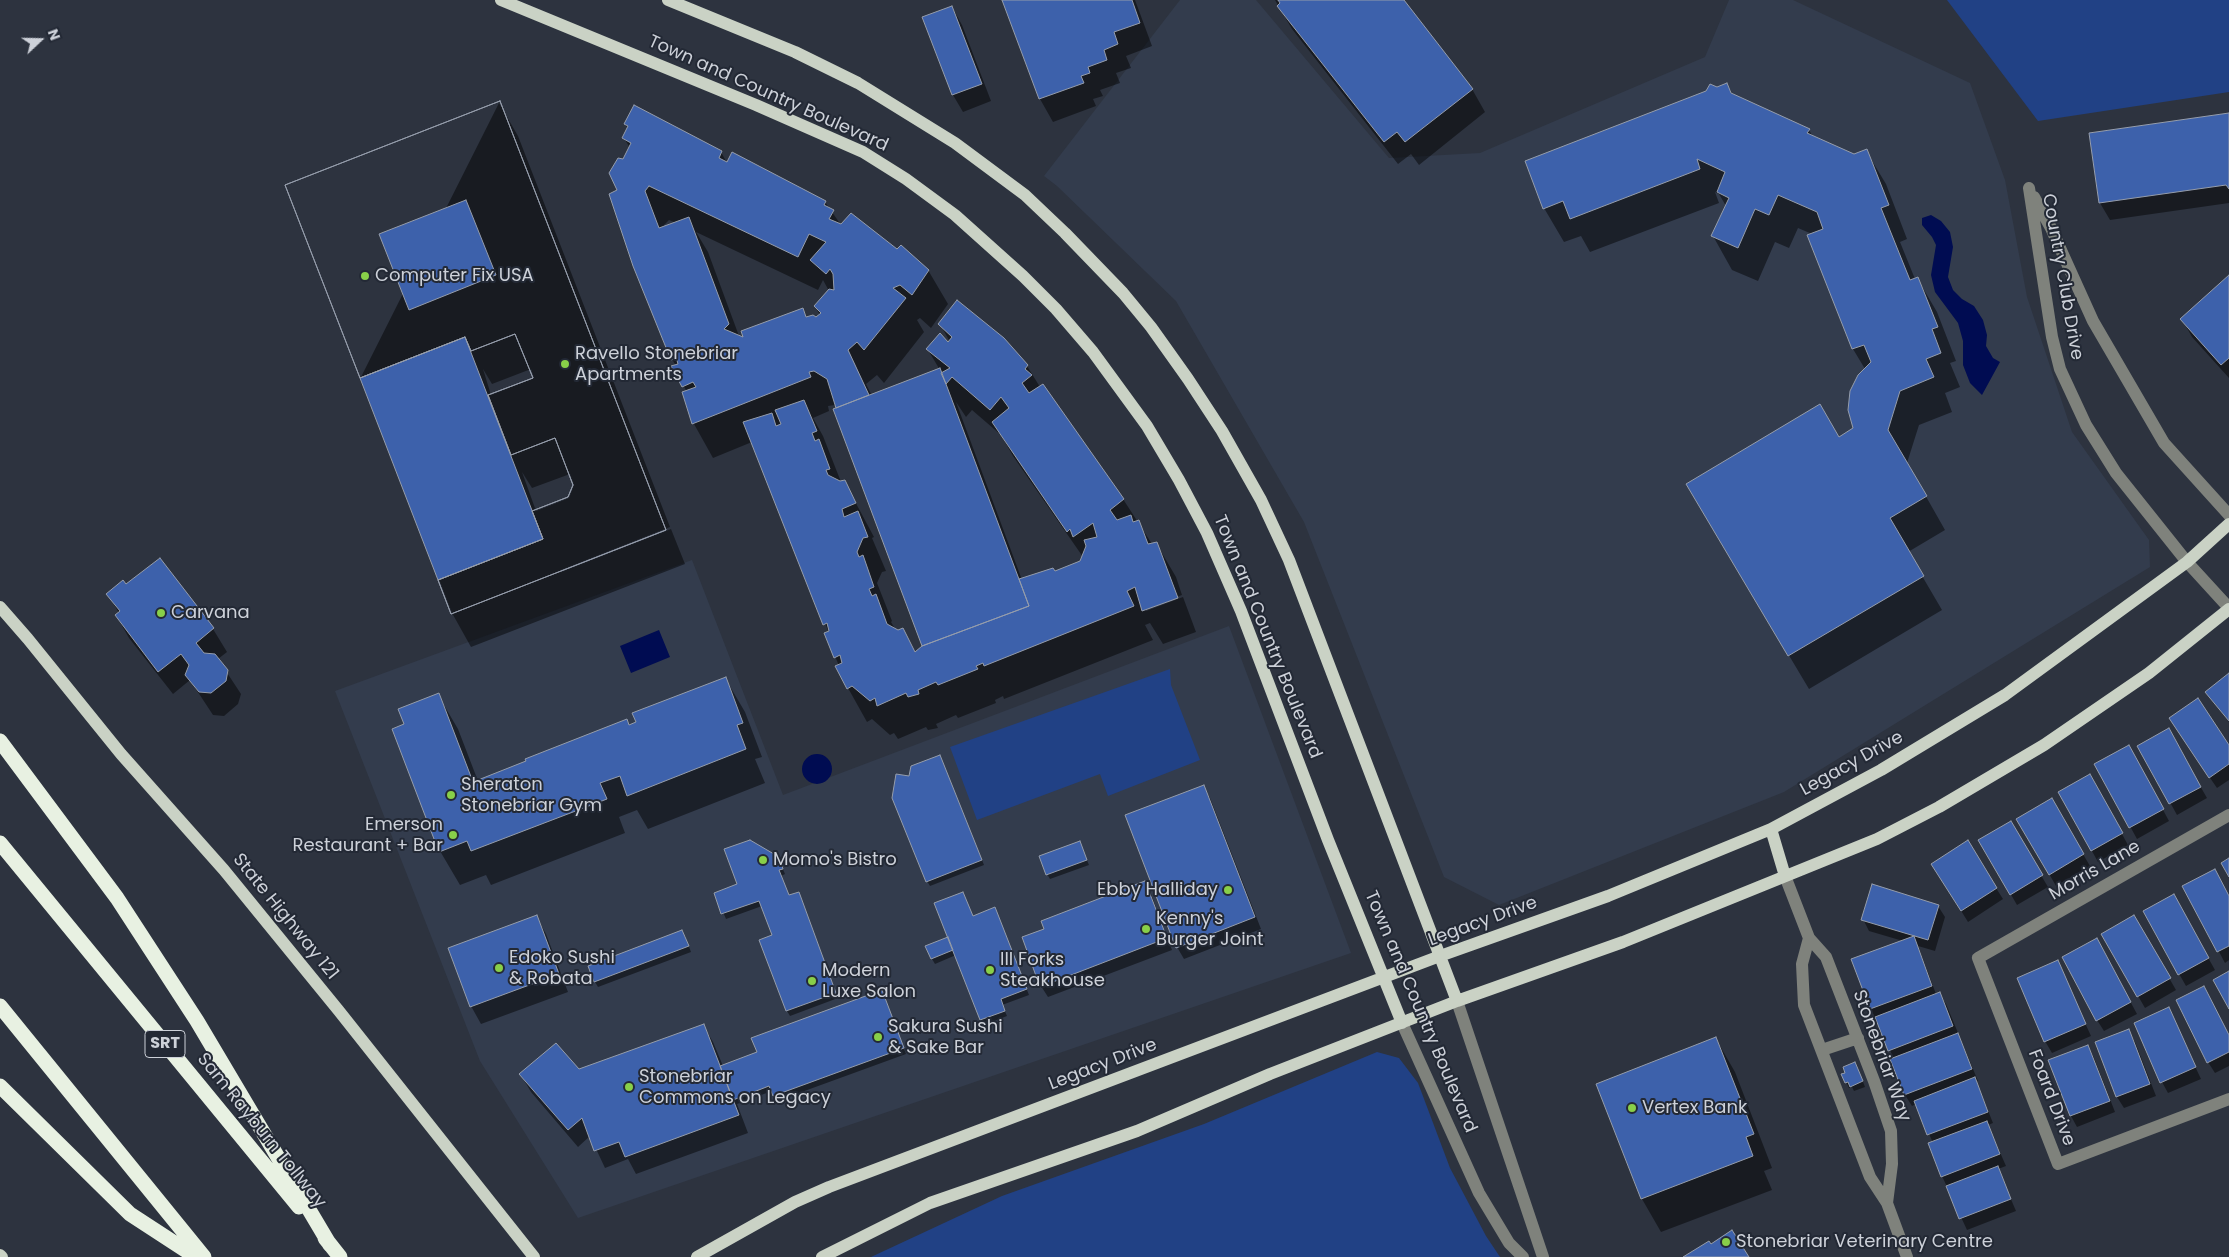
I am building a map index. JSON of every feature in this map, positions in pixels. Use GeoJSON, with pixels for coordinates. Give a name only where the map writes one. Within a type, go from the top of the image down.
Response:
{"type":"FeatureCollection","features":[{"type":"Feature","properties":{"kind":"highway"},"geometry":{"type":"LineString","coordinates":[[0,741],[117,898],[171,980],[330,1244]]}},
{"type":"Feature","properties":{"kind":"highway","name":"Sam Rayburn Tollway"},"geometry":{"type":"LineString","coordinates":[[0,843],[340,1257]]}},
{"type":"Feature","properties":{"kind":"highway"},"geometry":{"type":"LineString","coordinates":[[0,1006],[204,1257]]}},
{"type":"Feature","properties":{"kind":"highway"},"geometry":{"type":"LineString","coordinates":[[0,1086],[130,1214],[196,1257]]}},
{"type":"Feature","properties":{"kind":"main road","name":"Town and Country Boulevard"},"geometry":{"type":"LineString","coordinates":[[501,0],[756,105],[863,152],[906,179],[955,216],[1023,276],[1056,309],[1093,352],[1147,426],[1198,516],[1241,611],[1328,840],[1402,1023]]}},
{"type":"Feature","properties":{"kind":"main road","name":"Town and Country Boulevard"},"geometry":{"type":"LineString","coordinates":[[668,0],[795,52],[858,83],[955,142],[1025,195],[1092,259],[1129,300],[1207,406],[1276,531],[1301,589],[1458,1001]]}},
{"type":"Feature","properties":{"kind":"main road","name":"Legacy Drive"},"geometry":{"type":"LineString","coordinates":[[697,1257],[795,1202],[829,1187],[1440,956],[1608,896],[1771,829],[1881,770],[2005,694],[2187,562],[2229,524]]}},
{"type":"Feature","properties":{"kind":"main road","name":"State Highway 121"},"geometry":{"type":"LineString","coordinates":[[0,607],[28,638],[121,754],[224,870],[534,1257]]}},
{"type":"Feature","properties":{"kind":"main road"},"geometry":{"type":"LineString","coordinates":[[822,1257],[930,1203],[1137,1131],[1270,1074],[1458,1001],[1623,942],[1877,839],[1939,807],[2044,745],[2149,673],[2229,609]]}},
{"type":"Feature","properties":{"kind":"main road"},"geometry":{"type":"LineString","coordinates":[[1771,829],[1785,876]]}},
{"type":"Feature","properties":{"kind":"main road"},"geometry":{"type":"LineString","coordinates":[[524,1244],[526,1257]]}},
{"type":"Feature","properties":{"kind":"street","name":"Country Club Drive"},"geometry":{"type":"LineString","coordinates":[[2229,515],[2164,443],[2092,321],[2051,228],[2029,188],[2052,337],[2060,369],[2086,425],[2116,473],[2187,562],[2229,609]]}},
{"type":"Feature","properties":{"kind":"street","name":"Morris Lane"},"geometry":{"type":"LineString","coordinates":[[1978,958],[2229,815]]}},
{"type":"Feature","properties":{"kind":"street","name":"Stonebriar Way"},"geometry":{"type":"LineString","coordinates":[[1785,876],[1808,938],[1826,957],[1858,1038],[1891,1131],[1892,1164],[1887,1202],[1906,1257]]}},
{"type":"Feature","properties":{"kind":"street"},"geometry":{"type":"LineString","coordinates":[[1808,938],[1802,964],[1804,1005],[1870,1177],[1887,1202]]}},
{"type":"Feature","properties":{"kind":"street","name":"Foard Drive"},"geometry":{"type":"LineString","coordinates":[[1978,958],[2058,1164],[2229,1099]]}},
{"type":"Feature","properties":{"kind":"street","name":"Town and Country Boulevard"},"geometry":{"type":"LineString","coordinates":[[1458,1001],[1543,1257]]}},
{"type":"Feature","properties":{"kind":"street","name":"Town and Country Boulevard"},"geometry":{"type":"LineString","coordinates":[[1402,1023],[1479,1193],[1509,1243],[1523,1257]]}},
{"type":"Feature","properties":{"kind":"street"},"geometry":{"type":"LineString","coordinates":[[1822,1050],[1858,1038]]}},
{"type":"Feature","properties":{"kind":"shaded area"},"geometry":{"type":"Polygon","coordinates":[[[1180,0],[1256,0],[1389,158],[1480,153],[1705,57],[1729,0],[1793,0],[1970,83],[2005,180],[2027,297],[2072,432],[2149,540],[2150,567],[1784,792],[1499,905],[1444,877],[1304,522],[1176,301],[1057,186],[1044,176],[1180,0]]]}},
{"type":"Feature","properties":{"kind":"shaded area"},"geometry":{"type":"Polygon","coordinates":[[[1947,0],[2229,0],[2229,92],[2038,121],[1947,0]]]}},
{"type":"Feature","properties":{"kind":"shaded area"},"geometry":{"type":"Polygon","coordinates":[[[1931,215],[1941,221],[1950,232],[1953,247],[1948,277],[1953,290],[1962,299],[1974,306],[1983,320],[1987,335],[1986,346],[1993,358],[2000,362],[1982,395],[1970,383],[1963,365],[1963,341],[1958,323],[1935,292],[1931,275],[1936,245],[1922,225],[1922,218],[1931,215]]]}},
{"type":"Feature","properties":{"kind":"shaded area"},"geometry":{"type":"Polygon","coordinates":[[[692,560],[783,795],[1229,626],[1351,953],[578,1218],[480,1061],[335,691],[692,560]]]}},
{"type":"Feature","properties":{"kind":"shaded area"},"geometry":{"type":"Polygon","coordinates":[[[659,630],[670,657],[631,673],[620,646],[659,630]]]}},
{"type":"Feature","properties":{"kind":"shaded area"},"geometry":{"type":"Polygon","coordinates":[[[1170,669],[1171,685],[1200,760],[1108,796],[1100,774],[977,820],[950,747],[1170,669]]]}},
{"type":"Feature","properties":{"kind":"shaded area"},"geometry":{"type":"Polygon","coordinates":[[[817,754],[828,758],[832,769],[828,780],[817,784],[806,780],[802,769],[806,758],[817,754]]]}},
{"type":"Feature","properties":{"kind":"shaded area"},"geometry":{"type":"Polygon","coordinates":[[[1377,1052],[1399,1058],[1418,1083],[1450,1168],[1486,1236],[1500,1257],[871,1257],[1002,1196],[1204,1124],[1377,1052]]]}},
{"type":"Feature","properties":{"kind":"building"},"geometry":{"type":"Polygon","coordinates":[[[1002,0],[1132,0],[1140,23],[1114,32],[1118,44],[1104,50],[1107,60],[1088,67],[1090,73],[1081,76],[1084,83],[1039,99],[1002,0]]]}},
{"type":"Feature","properties":{"kind":"building"},"geometry":{"type":"Polygon","coordinates":[[[1278,0],[1404,0],[1473,89],[1405,142],[1397,132],[1384,142],[1277,6],[1280,3],[1278,0]]]}},
{"type":"Feature","properties":{"kind":"building"},"geometry":{"type":"Polygon","coordinates":[[[952,6],[982,84],[952,95],[922,17],[952,6]]]}},
{"type":"Feature","properties":{"kind":"building"},"geometry":{"type":"Polygon","coordinates":[[[1727,83],[1731,93],[1810,129],[1807,133],[1854,154],[1867,149],[1889,205],[1881,208],[1910,280],[1918,277],[1938,327],[1932,329],[1941,353],[1926,359],[1934,377],[1900,391],[1888,430],[1927,496],[1890,518],[1924,576],[1788,656],[1686,484],[1820,404],[1839,437],[1853,428],[1848,410],[1850,391],[1858,375],[1871,362],[1864,345],[1852,349],[1807,235],[1823,229],[1817,212],[1778,195],[1769,215],[1755,209],[1738,248],[1711,236],[1729,198],[1717,192],[1725,172],[1697,159],[1700,169],[1570,219],[1563,201],[1543,209],[1525,161],[1706,91],[1710,84],[1717,87],[1727,83]]]}},
{"type":"Feature","properties":{"kind":"building","name":"Ravello Stonebriar Apartments"},"geometry":{"type":"Polygon","coordinates":[[[500,101],[666,530],[451,614],[438,580],[543,539],[532,511],[568,497],[573,485],[555,438],[511,455],[488,395],[533,378],[515,334],[471,351],[465,337],[360,378],[285,185],[500,101]],[[466,200],[379,234],[409,310],[496,275],[466,200]]]}},
{"type":"Feature","properties":{"kind":"building","name":"Ravello Stonebriar Apartments"},"geometry":{"type":"Polygon","coordinates":[[[500,101],[666,530],[451,614],[438,580],[543,539],[532,511],[568,497],[573,485],[555,438],[511,455],[488,395],[533,378],[515,334],[471,351],[465,337],[360,378],[285,185],[500,101]]]}},
{"type":"Feature","properties":{"kind":"building"},"geometry":{"type":"Polygon","coordinates":[[[634,105],[722,151],[719,158],[727,162],[732,152],[826,201],[824,205],[834,210],[829,219],[841,224],[851,213],[897,249],[901,245],[929,270],[912,295],[900,285],[893,288],[906,298],[864,350],[857,342],[848,350],[869,395],[836,408],[827,379],[814,371],[809,372],[811,377],[692,424],[682,392],[696,387],[693,382],[682,387],[671,366],[678,364],[676,357],[671,360],[633,266],[609,194],[617,190],[609,173],[618,158],[623,159],[631,143],[622,138],[628,126],[624,124],[634,105]],[[649,186],[645,191],[659,228],[689,217],[729,324],[724,329],[743,337],[741,331],[803,308],[806,317],[813,315],[816,317],[821,313],[814,306],[829,289],[834,290],[833,274],[830,269],[826,274],[810,260],[826,242],[809,234],[798,257],[649,186]]]}},
{"type":"Feature","properties":{"kind":"building"},"geometry":{"type":"Polygon","coordinates":[[[2229,113],[2229,189],[2226,185],[2099,203],[2089,133],[2229,113]]]}},
{"type":"Feature","properties":{"kind":"building"},"geometry":{"type":"Polygon","coordinates":[[[2229,275],[2229,358],[2221,365],[2180,319],[2229,275]]]}},
{"type":"Feature","properties":{"kind":"building"},"geometry":{"type":"Polygon","coordinates":[[[957,300],[1004,338],[1028,365],[1025,369],[1032,375],[1022,383],[1029,393],[1043,384],[1124,499],[1110,510],[1117,520],[1131,515],[1133,522],[1139,520],[1148,544],[1157,542],[1178,598],[1142,611],[1135,587],[1127,591],[1134,606],[984,666],[983,663],[976,666],[978,669],[938,685],[936,682],[918,690],[919,694],[908,697],[906,693],[877,706],[875,698],[870,701],[852,686],[847,689],[835,666],[842,663],[840,655],[834,658],[824,633],[829,631],[827,623],[823,625],[743,422],[772,413],[776,426],[781,424],[775,410],[804,400],[817,431],[812,433],[815,441],[819,439],[830,469],[826,470],[828,475],[840,481],[845,480],[856,503],[842,509],[844,517],[858,511],[868,537],[863,538],[857,552],[859,557],[863,555],[874,587],[869,589],[872,596],[876,594],[887,624],[898,630],[903,628],[915,652],[922,646],[1029,606],[1019,579],[1053,568],[1055,571],[1080,561],[1086,546],[1084,540],[1097,537],[1093,523],[1073,537],[1070,529],[1067,532],[992,422],[1009,408],[1001,397],[990,410],[952,377],[946,384],[941,373],[950,368],[926,349],[940,333],[948,342],[952,337],[938,324],[957,300]]]}},
{"type":"Feature","properties":{"kind":"building"},"geometry":{"type":"Polygon","coordinates":[[[465,337],[543,539],[438,580],[360,378],[465,337]]]}},
{"type":"Feature","properties":{"kind":"building"},"geometry":{"type":"Polygon","coordinates":[[[940,368],[1029,606],[922,646],[833,409],[940,368]]]}},
{"type":"Feature","properties":{"kind":"building"},"geometry":{"type":"Polygon","coordinates":[[[160,558],[214,628],[196,643],[204,653],[215,654],[228,670],[226,681],[211,693],[199,692],[185,675],[189,665],[181,654],[158,672],[115,615],[120,611],[106,594],[123,580],[126,584],[160,558]]]}},
{"type":"Feature","properties":{"kind":"building"},"geometry":{"type":"Polygon","coordinates":[[[2229,673],[2229,721],[2205,692],[2229,673]]]}},
{"type":"Feature","properties":{"kind":"building"},"geometry":{"type":"Polygon","coordinates":[[[726,677],[743,723],[737,725],[746,749],[627,796],[620,776],[600,783],[607,799],[471,851],[467,841],[439,852],[392,729],[404,724],[398,709],[439,693],[473,782],[526,761],[525,759],[627,719],[629,725],[636,722],[632,713],[726,677]]]}},
{"type":"Feature","properties":{"kind":"building"},"geometry":{"type":"Polygon","coordinates":[[[2198,698],[2229,745],[2229,764],[2209,778],[2169,718],[2198,698]]]}},
{"type":"Feature","properties":{"kind":"building"},"geometry":{"type":"Polygon","coordinates":[[[2169,728],[2201,787],[2169,804],[2137,746],[2169,728]]]}},
{"type":"Feature","properties":{"kind":"building"},"geometry":{"type":"Polygon","coordinates":[[[2129,745],[2164,809],[2129,828],[2094,764],[2129,745]]]}},
{"type":"Feature","properties":{"kind":"building"},"geometry":{"type":"Polygon","coordinates":[[[940,755],[982,860],[926,882],[892,798],[896,774],[909,776],[911,766],[940,755]]]}},
{"type":"Feature","properties":{"kind":"building"},"geometry":{"type":"Polygon","coordinates":[[[2090,774],[2123,833],[2091,851],[2058,792],[2090,774]]]}},
{"type":"Feature","properties":{"kind":"building"},"geometry":{"type":"Polygon","coordinates":[[[1204,785],[1255,917],[1176,948],[1125,815],[1204,785]]]}},
{"type":"Feature","properties":{"kind":"building"},"geometry":{"type":"Polygon","coordinates":[[[2052,798],[2084,854],[2049,875],[2016,819],[2052,798]]]}},
{"type":"Feature","properties":{"kind":"building"},"geometry":{"type":"Polygon","coordinates":[[[2011,821],[2043,875],[2010,895],[1978,840],[2011,821]]]}},
{"type":"Feature","properties":{"kind":"building"},"geometry":{"type":"Polygon","coordinates":[[[750,840],[779,857],[783,869],[779,870],[789,895],[799,892],[836,993],[786,1011],[759,940],[772,935],[759,901],[721,914],[714,893],[737,884],[724,849],[750,840]]]}},
{"type":"Feature","properties":{"kind":"building"},"geometry":{"type":"Polygon","coordinates":[[[1968,840],[1997,888],[1961,911],[1931,864],[1968,840]]]}},
{"type":"Feature","properties":{"kind":"building"},"geometry":{"type":"Polygon","coordinates":[[[1080,841],[1087,860],[1046,875],[1039,856],[1080,841]]]}},
{"type":"Feature","properties":{"kind":"building"},"geometry":{"type":"Polygon","coordinates":[[[2229,858],[2229,877],[2221,863],[2229,858]]]}},
{"type":"Feature","properties":{"kind":"building"},"geometry":{"type":"Polygon","coordinates":[[[2215,869],[2229,896],[2229,946],[2217,952],[2182,886],[2215,869]]]}},
{"type":"Feature","properties":{"kind":"building"},"geometry":{"type":"Polygon","coordinates":[[[1145,881],[1167,938],[1040,987],[1022,937],[1044,929],[1041,921],[1145,881]]]}},
{"type":"Feature","properties":{"kind":"building"},"geometry":{"type":"Polygon","coordinates":[[[1872,884],[1939,905],[1928,940],[1861,920],[1872,884]]]}},
{"type":"Feature","properties":{"kind":"building","name":"III Forks Steakhouse"},"geometry":{"type":"Polygon","coordinates":[[[963,892],[973,916],[995,907],[1027,989],[1001,999],[1005,1011],[980,1020],[934,903],[963,892]]]}},
{"type":"Feature","properties":{"kind":"building"},"geometry":{"type":"Polygon","coordinates":[[[2174,894],[2209,958],[2178,975],[2143,911],[2174,894]]]}},
{"type":"Feature","properties":{"kind":"building"},"geometry":{"type":"Polygon","coordinates":[[[537,915],[559,974],[470,1007],[448,948],[537,915]]]}},
{"type":"Feature","properties":{"kind":"building"},"geometry":{"type":"Polygon","coordinates":[[[2134,915],[2171,978],[2137,997],[2101,934],[2134,915]]]}},
{"type":"Feature","properties":{"kind":"building"},"geometry":{"type":"Polygon","coordinates":[[[682,930],[689,946],[594,982],[588,966],[682,930]]]}},
{"type":"Feature","properties":{"kind":"building"},"geometry":{"type":"Polygon","coordinates":[[[1914,936],[1932,986],[1870,1009],[1851,959],[1914,936]]]}},
{"type":"Feature","properties":{"kind":"building"},"geometry":{"type":"Polygon","coordinates":[[[948,937],[953,950],[931,959],[925,946],[948,937]]]}},
{"type":"Feature","properties":{"kind":"building"},"geometry":{"type":"Polygon","coordinates":[[[2097,938],[2131,1002],[2096,1021],[2062,957],[2097,938]]]}},
{"type":"Feature","properties":{"kind":"building"},"geometry":{"type":"Polygon","coordinates":[[[2058,960],[2086,1024],[2044,1042],[2017,978],[2058,960]]]}},
{"type":"Feature","properties":{"kind":"building"},"geometry":{"type":"Polygon","coordinates":[[[2229,971],[2229,1009],[2213,980],[2229,971]]]}},
{"type":"Feature","properties":{"kind":"building"},"geometry":{"type":"Polygon","coordinates":[[[2204,986],[2229,1035],[2229,1052],[2207,1063],[2176,1000],[2204,986]]]}},
{"type":"Feature","properties":{"kind":"building"},"geometry":{"type":"Polygon","coordinates":[[[882,990],[904,1048],[773,1096],[769,1086],[733,1100],[720,1066],[757,1052],[751,1038],[882,990]]]}},
{"type":"Feature","properties":{"kind":"building"},"geometry":{"type":"Polygon","coordinates":[[[1940,992],[1953,1026],[1888,1051],[1875,1017],[1940,992]]]}},
{"type":"Feature","properties":{"kind":"building"},"geometry":{"type":"Polygon","coordinates":[[[2169,1007],[2196,1067],[2160,1083],[2134,1023],[2169,1007]]]}},
{"type":"Feature","properties":{"kind":"building","name":"Stonebriar Commons on Legacy"},"geometry":{"type":"Polygon","coordinates":[[[704,1024],[739,1115],[625,1157],[619,1142],[594,1151],[582,1118],[568,1130],[519,1074],[556,1043],[579,1069],[704,1024]]]}},
{"type":"Feature","properties":{"kind":"building"},"geometry":{"type":"Polygon","coordinates":[[[2129,1029],[2150,1084],[2116,1097],[2095,1042],[2129,1029]]]}},
{"type":"Feature","properties":{"kind":"building"},"geometry":{"type":"Polygon","coordinates":[[[1958,1033],[1972,1069],[1904,1095],[1890,1059],[1958,1033]]]}},
{"type":"Feature","properties":{"kind":"building"},"geometry":{"type":"Polygon","coordinates":[[[1716,1037],[1754,1134],[1746,1137],[1753,1156],[1641,1199],[1596,1084],[1716,1037]]]}},
{"type":"Feature","properties":{"kind":"building"},"geometry":{"type":"Polygon","coordinates":[[[2088,1045],[2110,1101],[2070,1116],[2048,1060],[2088,1045]]]}},
{"type":"Feature","properties":{"kind":"building"},"geometry":{"type":"Polygon","coordinates":[[[1855,1062],[1863,1081],[1850,1087],[1848,1082],[1845,1083],[1841,1074],[1845,1073],[1843,1067],[1855,1062]]]}},
{"type":"Feature","properties":{"kind":"building"},"geometry":{"type":"Polygon","coordinates":[[[1975,1077],[1988,1112],[1927,1135],[1914,1101],[1975,1077]]]}},
{"type":"Feature","properties":{"kind":"building"},"geometry":{"type":"Polygon","coordinates":[[[1987,1121],[2000,1154],[1941,1177],[1928,1143],[1987,1121]]]}},
{"type":"Feature","properties":{"kind":"building"},"geometry":{"type":"Polygon","coordinates":[[[1998,1166],[2011,1199],[1959,1219],[1946,1186],[1998,1166]]]}},
{"type":"Feature","properties":{"kind":"building","name":"Stonebriar Veterinary Centre"},"geometry":{"type":"Polygon","coordinates":[[[1732,1230],[1749,1257],[1683,1257],[1709,1241],[1711,1244],[1732,1230]]]}},
{"type":"Feature","properties":{"kind":"place","name":"Computer Fix USA"},"geometry":{"type":"Point","coordinates":[365,276]}},
{"type":"Feature","properties":{"kind":"place","name":"Ravello Stonebriar Apartments"},"geometry":{"type":"Point","coordinates":[565,364]}},
{"type":"Feature","properties":{"kind":"place","name":"Carvana"},"geometry":{"type":"Point","coordinates":[161,613]}},
{"type":"Feature","properties":{"kind":"place","name":"Sheraton Stonebriar Gym"},"geometry":{"type":"Point","coordinates":[451,795]}},
{"type":"Feature","properties":{"kind":"place","name":"Emerson Restaurant + Bar"},"geometry":{"type":"Point","coordinates":[453,835]}},
{"type":"Feature","properties":{"kind":"place","name":"Momo's Bistro"},"geometry":{"type":"Point","coordinates":[763,860]}},
{"type":"Feature","properties":{"kind":"place","name":"Ebby Halliday"},"geometry":{"type":"Point","coordinates":[1228,890]}},
{"type":"Feature","properties":{"kind":"place","name":"Kenny's Burger Joint"},"geometry":{"type":"Point","coordinates":[1146,929]}},
{"type":"Feature","properties":{"kind":"place","name":"Edoko Sushi & Robata"},"geometry":{"type":"Point","coordinates":[499,968]}},
{"type":"Feature","properties":{"kind":"place","name":"III Forks Steakhouse"},"geometry":{"type":"Point","coordinates":[990,970]}},
{"type":"Feature","properties":{"kind":"place","name":"Modern Luxe Salon"},"geometry":{"type":"Point","coordinates":[812,981]}},
{"type":"Feature","properties":{"kind":"place","name":"Sakura Sushi & Sake Bar"},"geometry":{"type":"Point","coordinates":[878,1037]}},
{"type":"Feature","properties":{"kind":"place","name":"Stonebriar Commons on Legacy"},"geometry":{"type":"Point","coordinates":[629,1087]}},
{"type":"Feature","properties":{"kind":"place","name":"Vertex Bank"},"geometry":{"type":"Point","coordinates":[1632,1108]}},
{"type":"Feature","properties":{"kind":"place","name":"Stonebriar Veterinary Centre"},"geometry":{"type":"Point","coordinates":[1726,1242]}}]}
